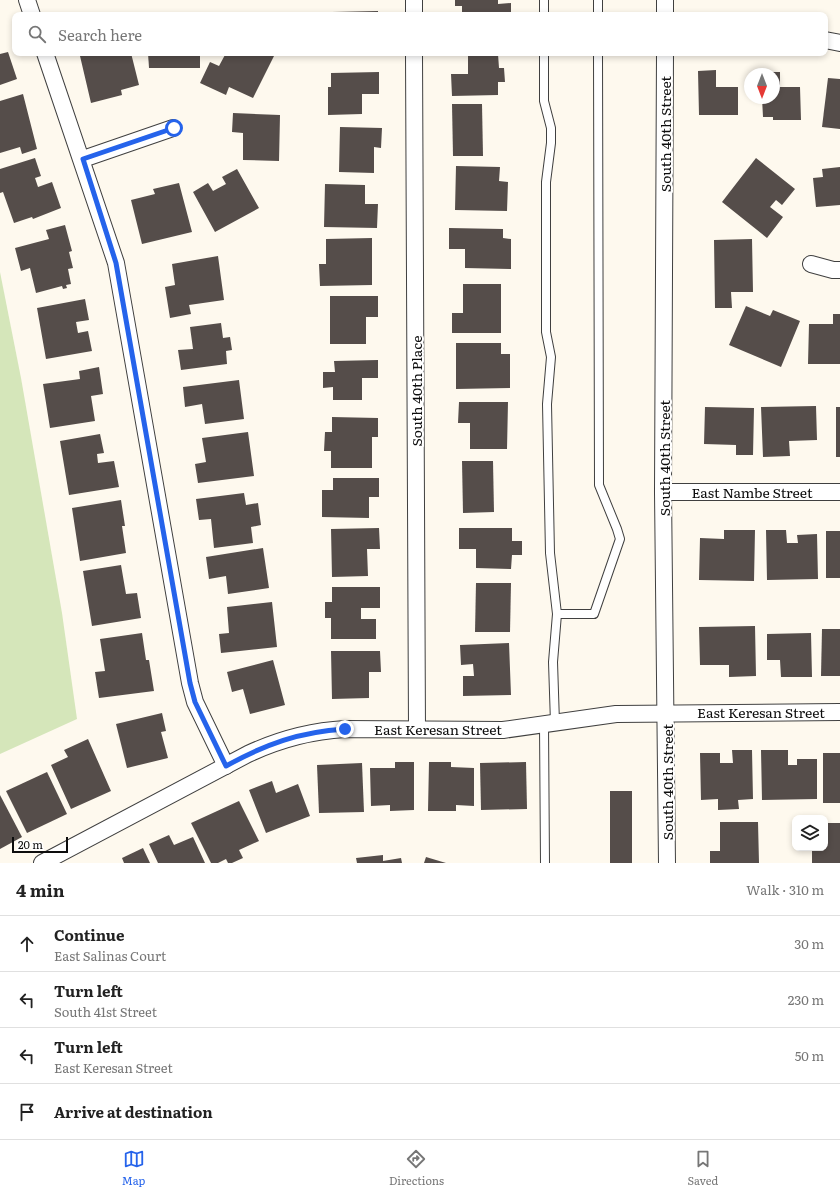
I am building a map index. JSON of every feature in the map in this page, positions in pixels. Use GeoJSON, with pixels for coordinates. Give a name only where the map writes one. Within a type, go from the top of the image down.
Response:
{"type":"FeatureCollection","features":[{"type":"Feature","properties":{"kind":"street"},"geometry":{"type":"LineString","coordinates":[[27,0],[31,12]]}},
{"type":"Feature","properties":{"kind":"street"},"geometry":{"type":"LineString","coordinates":[[414,0],[414,12]]}},
{"type":"Feature","properties":{"kind":"street"},"geometry":{"type":"LineString","coordinates":[[665,0],[665,12]]}},
{"type":"Feature","properties":{"kind":"street"},"geometry":{"type":"LineString","coordinates":[[828,41],[840,43]]}},
{"type":"Feature","properties":{"kind":"street"},"geometry":{"type":"LineString","coordinates":[[47,56],[83,159],[116,263],[190,683],[195,702],[226,766]]}},
{"type":"Feature","properties":{"kind":"street","name":"South 40th Place"},"geometry":{"type":"LineString","coordinates":[[414,56],[417,729]]}},
{"type":"Feature","properties":{"kind":"street","name":"South 40th Street"},"geometry":{"type":"LineString","coordinates":[[665,56],[663,492],[667,863]]}},
{"type":"Feature","properties":{"kind":"street"},"geometry":{"type":"LineString","coordinates":[[83,159],[174,128]]}},
{"type":"Feature","properties":{"kind":"street"},"geometry":{"type":"LineString","coordinates":[[811,264],[833,270],[840,270]]}},
{"type":"Feature","properties":{"kind":"street","name":"East Nambe Street"},"geometry":{"type":"LineString","coordinates":[[663,492],[840,492]]}},
{"type":"Feature","properties":{"kind":"street","name":"East Keresan Street"},"geometry":{"type":"LineString","coordinates":[[42,863],[267,745],[294,736],[320,731],[417,729],[503,730],[616,714],[840,712]]}},
{"type":"Feature","properties":{"kind":"lane"},"geometry":{"type":"LineString","coordinates":[[544,0],[544,12]]}},
{"type":"Feature","properties":{"kind":"lane"},"geometry":{"type":"LineString","coordinates":[[598,0],[598,12]]}},
{"type":"Feature","properties":{"kind":"lane"},"geometry":{"type":"LineString","coordinates":[[544,56],[544,101],[551,128],[551,143],[546,190],[546,332],[551,357],[547,404],[550,553],[557,614],[549,724],[545,863]]}},
{"type":"Feature","properties":{"kind":"lane"},"geometry":{"type":"LineString","coordinates":[[557,614],[594,614],[620,539],[599,485],[598,56]]}},
{"type":"Feature","properties":{"kind":"green space"},"geometry":{"type":"Polygon","coordinates":[[[0,272],[21,378],[62,613],[77,719],[0,754],[0,272]]]}},
{"type":"Feature","properties":{"kind":"building"},"geometry":{"type":"Polygon","coordinates":[[[455,0],[498,0],[498,4],[511,3],[511,12],[462,12],[462,6],[455,6],[455,0]]]}},
{"type":"Feature","properties":{"kind":"building"},"geometry":{"type":"Polygon","coordinates":[[[378,11],[378,12],[332,12],[378,11]]]}},
{"type":"Feature","properties":{"kind":"building"},"geometry":{"type":"Polygon","coordinates":[[[8,52],[17,79],[0,85],[0,54],[8,52]]]}},
{"type":"Feature","properties":{"kind":"building"},"geometry":{"type":"Polygon","coordinates":[[[80,56],[132,56],[139,85],[121,90],[122,95],[91,103],[80,56]]]}},
{"type":"Feature","properties":{"kind":"building"},"geometry":{"type":"Polygon","coordinates":[[[148,56],[200,56],[200,68],[149,68],[148,56]]]}},
{"type":"Feature","properties":{"kind":"building"},"geometry":{"type":"Polygon","coordinates":[[[224,56],[274,56],[253,98],[229,87],[226,95],[200,83],[210,62],[219,66],[224,56]]]}},
{"type":"Feature","properties":{"kind":"building"},"geometry":{"type":"Polygon","coordinates":[[[468,56],[498,56],[499,68],[504,68],[505,82],[498,82],[498,95],[452,96],[451,74],[468,74],[468,56]]]}},
{"type":"Feature","properties":{"kind":"building"},"geometry":{"type":"Polygon","coordinates":[[[716,70],[716,87],[738,87],[738,115],[699,115],[698,71],[716,70]]]}},
{"type":"Feature","properties":{"kind":"building"},"geometry":{"type":"Polygon","coordinates":[[[379,72],[379,94],[362,94],[362,114],[328,115],[328,87],[331,87],[331,73],[379,72]]]}},
{"type":"Feature","properties":{"kind":"building"},"geometry":{"type":"Polygon","coordinates":[[[828,78],[840,79],[840,129],[822,127],[828,78]]]}},
{"type":"Feature","properties":{"kind":"building"},"geometry":{"type":"Polygon","coordinates":[[[780,87],[800,87],[801,120],[773,120],[773,117],[763,117],[762,104],[780,104],[780,87]]]}},
{"type":"Feature","properties":{"kind":"building"},"geometry":{"type":"Polygon","coordinates":[[[23,94],[37,149],[22,154],[20,147],[0,153],[0,101],[23,94]]]}},
{"type":"Feature","properties":{"kind":"building"},"geometry":{"type":"Polygon","coordinates":[[[452,104],[482,104],[483,156],[453,156],[452,104]]]}},
{"type":"Feature","properties":{"kind":"building"},"geometry":{"type":"Polygon","coordinates":[[[233,113],[280,115],[279,161],[243,160],[243,133],[232,132],[233,113]]]}},
{"type":"Feature","properties":{"kind":"building"},"geometry":{"type":"Polygon","coordinates":[[[340,127],[382,128],[381,148],[374,147],[374,173],[339,172],[340,127]]]}},
{"type":"Feature","properties":{"kind":"building"},"geometry":{"type":"Polygon","coordinates":[[[35,158],[41,176],[35,178],[38,187],[52,182],[61,208],[33,219],[32,217],[14,223],[3,192],[0,193],[0,169],[35,158]]]}},
{"type":"Feature","properties":{"kind":"building"},"geometry":{"type":"Polygon","coordinates":[[[756,158],[795,189],[782,205],[776,200],[770,207],[783,217],[767,238],[722,202],[756,158]]]}},
{"type":"Feature","properties":{"kind":"building"},"geometry":{"type":"Polygon","coordinates":[[[456,166],[500,167],[499,181],[508,182],[507,211],[455,210],[456,166]]]}},
{"type":"Feature","properties":{"kind":"building"},"geometry":{"type":"Polygon","coordinates":[[[840,167],[840,205],[816,207],[813,178],[823,177],[822,169],[840,167]]]}},
{"type":"Feature","properties":{"kind":"building"},"geometry":{"type":"Polygon","coordinates":[[[237,169],[259,208],[215,232],[193,192],[208,183],[213,191],[226,184],[222,177],[237,169]]]}},
{"type":"Feature","properties":{"kind":"building"},"geometry":{"type":"Polygon","coordinates":[[[179,183],[192,232],[142,244],[131,200],[155,194],[153,189],[179,183]]]}},
{"type":"Feature","properties":{"kind":"building"},"geometry":{"type":"Polygon","coordinates":[[[325,184],[365,185],[365,204],[378,204],[377,228],[324,227],[325,184]]]}},
{"type":"Feature","properties":{"kind":"building"},"geometry":{"type":"Polygon","coordinates":[[[65,225],[72,251],[69,252],[73,268],[68,269],[71,284],[66,285],[67,288],[63,289],[62,286],[36,293],[30,268],[21,271],[15,248],[49,239],[46,230],[65,225]]]}},
{"type":"Feature","properties":{"kind":"building"},"geometry":{"type":"Polygon","coordinates":[[[449,228],[503,229],[503,238],[511,239],[511,269],[465,268],[465,249],[449,249],[449,228]]]}},
{"type":"Feature","properties":{"kind":"building"},"geometry":{"type":"Polygon","coordinates":[[[372,238],[372,285],[320,286],[319,264],[326,264],[326,239],[372,238]]]}},
{"type":"Feature","properties":{"kind":"building"},"geometry":{"type":"Polygon","coordinates":[[[752,239],[753,292],[731,292],[732,308],[715,308],[714,240],[752,239]]]}},
{"type":"Feature","properties":{"kind":"building"},"geometry":{"type":"Polygon","coordinates":[[[218,256],[224,300],[189,305],[191,314],[170,318],[165,287],[175,285],[172,264],[218,256]]]}},
{"type":"Feature","properties":{"kind":"building"},"geometry":{"type":"Polygon","coordinates":[[[463,284],[501,284],[501,333],[452,333],[452,313],[463,313],[463,284]]]}},
{"type":"Feature","properties":{"kind":"building"},"geometry":{"type":"Polygon","coordinates":[[[330,296],[378,296],[378,317],[366,317],[366,344],[330,344],[330,296]]]}},
{"type":"Feature","properties":{"kind":"building"},"geometry":{"type":"Polygon","coordinates":[[[85,299],[89,320],[76,322],[78,333],[88,331],[92,351],[46,359],[37,308],[85,299]]]}},
{"type":"Feature","properties":{"kind":"building"},"geometry":{"type":"Polygon","coordinates":[[[746,306],[770,316],[773,310],[800,321],[781,367],[729,345],[746,306]]]}},
{"type":"Feature","properties":{"kind":"building"},"geometry":{"type":"Polygon","coordinates":[[[833,314],[840,314],[840,364],[808,364],[809,324],[833,324],[833,314]]]}},
{"type":"Feature","properties":{"kind":"building"},"geometry":{"type":"Polygon","coordinates":[[[221,323],[223,338],[230,337],[232,350],[226,351],[227,364],[181,370],[178,350],[193,349],[190,327],[221,323]]]}},
{"type":"Feature","properties":{"kind":"building"},"geometry":{"type":"Polygon","coordinates":[[[456,343],[501,343],[501,354],[510,354],[510,388],[456,389],[456,343]]]}},
{"type":"Feature","properties":{"kind":"building"},"geometry":{"type":"Polygon","coordinates":[[[378,360],[378,378],[362,378],[362,400],[333,400],[333,387],[323,388],[323,372],[335,372],[334,361],[378,360]]]}},
{"type":"Feature","properties":{"kind":"building"},"geometry":{"type":"Polygon","coordinates":[[[99,367],[103,394],[91,396],[95,421],[50,428],[43,384],[80,379],[79,371],[99,367]]]}},
{"type":"Feature","properties":{"kind":"building"},"geometry":{"type":"Polygon","coordinates":[[[239,380],[244,419],[205,424],[202,404],[185,407],[183,387],[239,380]]]}},
{"type":"Feature","properties":{"kind":"building"},"geometry":{"type":"Polygon","coordinates":[[[459,402],[508,402],[507,449],[470,449],[470,423],[458,423],[459,402]]]}},
{"type":"Feature","properties":{"kind":"building"},"geometry":{"type":"Polygon","coordinates":[[[816,406],[817,440],[789,441],[790,456],[763,457],[761,407],[816,406]]]}},
{"type":"Feature","properties":{"kind":"building"},"geometry":{"type":"Polygon","coordinates":[[[705,407],[754,408],[753,455],[736,455],[736,445],[704,444],[705,407]]]}},
{"type":"Feature","properties":{"kind":"building"},"geometry":{"type":"Polygon","coordinates":[[[836,407],[840,407],[840,457],[836,457],[836,407]]]}},
{"type":"Feature","properties":{"kind":"building"},"geometry":{"type":"Polygon","coordinates":[[[332,417],[378,418],[378,437],[372,437],[372,468],[331,468],[331,451],[324,451],[325,432],[332,432],[332,417]]]}},
{"type":"Feature","properties":{"kind":"building"},"geometry":{"type":"Polygon","coordinates":[[[248,432],[254,476],[198,483],[195,464],[206,462],[202,438],[248,432]]]}},
{"type":"Feature","properties":{"kind":"building"},"geometry":{"type":"Polygon","coordinates":[[[100,434],[104,453],[97,454],[98,463],[114,461],[119,487],[69,495],[60,441],[100,434]]]}},
{"type":"Feature","properties":{"kind":"building"},"geometry":{"type":"Polygon","coordinates":[[[462,461],[493,461],[494,512],[463,513],[462,461]]]}},
{"type":"Feature","properties":{"kind":"building"},"geometry":{"type":"Polygon","coordinates":[[[333,478],[379,478],[379,497],[369,497],[369,518],[322,517],[322,490],[333,490],[333,478]]]}},
{"type":"Feature","properties":{"kind":"building"},"geometry":{"type":"Polygon","coordinates":[[[244,493],[246,505],[258,503],[261,525],[251,527],[253,543],[214,548],[211,519],[199,520],[196,499],[244,493]]]}},
{"type":"Feature","properties":{"kind":"building"},"geometry":{"type":"Polygon","coordinates":[[[121,500],[125,526],[122,526],[126,553],[80,561],[72,508],[121,500]]]}},
{"type":"Feature","properties":{"kind":"building"},"geometry":{"type":"Polygon","coordinates":[[[379,528],[380,549],[367,549],[368,576],[332,577],[331,529],[379,528]]]}},
{"type":"Feature","properties":{"kind":"building"},"geometry":{"type":"Polygon","coordinates":[[[459,528],[512,528],[512,541],[522,541],[522,555],[512,555],[511,569],[476,568],[476,549],[459,549],[459,528]]]}},
{"type":"Feature","properties":{"kind":"building"},"geometry":{"type":"Polygon","coordinates":[[[724,530],[755,530],[754,581],[699,580],[700,538],[724,539],[724,530]]]}},
{"type":"Feature","properties":{"kind":"building"},"geometry":{"type":"Polygon","coordinates":[[[766,530],[786,530],[787,543],[798,543],[797,535],[817,534],[818,579],[767,580],[766,530]]]}},
{"type":"Feature","properties":{"kind":"building"},"geometry":{"type":"Polygon","coordinates":[[[826,531],[840,531],[840,578],[826,578],[826,531]]]}},
{"type":"Feature","properties":{"kind":"building"},"geometry":{"type":"Polygon","coordinates":[[[263,548],[269,588],[228,594],[226,576],[209,579],[206,557],[263,548]]]}},
{"type":"Feature","properties":{"kind":"building"},"geometry":{"type":"Polygon","coordinates":[[[121,565],[126,594],[137,593],[141,618],[92,626],[83,571],[121,565]]]}},
{"type":"Feature","properties":{"kind":"building"},"geometry":{"type":"Polygon","coordinates":[[[476,583],[511,583],[510,632],[475,632],[476,583]]]}},
{"type":"Feature","properties":{"kind":"building"},"geometry":{"type":"Polygon","coordinates":[[[332,587],[380,587],[380,608],[361,608],[361,619],[376,619],[376,639],[331,639],[331,618],[325,618],[325,602],[332,602],[332,587]]]}},
{"type":"Feature","properties":{"kind":"building"},"geometry":{"type":"Polygon","coordinates":[[[272,602],[277,647],[221,653],[219,634],[229,633],[227,607],[272,602]]]}},
{"type":"Feature","properties":{"kind":"building"},"geometry":{"type":"Polygon","coordinates":[[[755,626],[756,676],[729,677],[729,665],[700,665],[699,627],[755,626]]]}},
{"type":"Feature","properties":{"kind":"building"},"geometry":{"type":"Polygon","coordinates":[[[822,629],[840,629],[840,676],[821,676],[822,629]]]}},
{"type":"Feature","properties":{"kind":"building"},"geometry":{"type":"Polygon","coordinates":[[[142,633],[146,660],[149,660],[154,691],[99,698],[95,672],[105,671],[100,639],[142,633]]]}},
{"type":"Feature","properties":{"kind":"building"},"geometry":{"type":"Polygon","coordinates":[[[811,633],[812,677],[781,677],[780,660],[767,660],[767,634],[811,633]]]}},
{"type":"Feature","properties":{"kind":"building"},"geometry":{"type":"Polygon","coordinates":[[[509,643],[511,695],[463,696],[463,676],[474,676],[473,664],[461,665],[460,645],[509,643]]]}},
{"type":"Feature","properties":{"kind":"building"},"geometry":{"type":"Polygon","coordinates":[[[331,651],[380,651],[381,672],[369,672],[369,698],[332,699],[331,651]]]}},
{"type":"Feature","properties":{"kind":"building"},"geometry":{"type":"Polygon","coordinates":[[[273,660],[285,705],[250,714],[243,689],[232,692],[227,672],[273,660]]]}},
{"type":"Feature","properties":{"kind":"building"},"geometry":{"type":"Polygon","coordinates":[[[162,713],[166,731],[161,732],[168,758],[127,768],[116,724],[162,713]]]}},
{"type":"Feature","properties":{"kind":"building"},"geometry":{"type":"Polygon","coordinates":[[[88,739],[111,791],[71,809],[51,765],[68,757],[64,750],[88,739]]]}},
{"type":"Feature","properties":{"kind":"building"},"geometry":{"type":"Polygon","coordinates":[[[732,750],[752,750],[753,799],[738,800],[739,809],[718,810],[718,799],[701,800],[700,753],[720,753],[720,763],[733,763],[732,750]]]}},
{"type":"Feature","properties":{"kind":"building"},"geometry":{"type":"Polygon","coordinates":[[[761,750],[788,750],[788,765],[797,765],[797,759],[817,759],[817,799],[762,800],[761,750]]]}},
{"type":"Feature","properties":{"kind":"building"},"geometry":{"type":"Polygon","coordinates":[[[823,753],[840,753],[840,803],[823,803],[823,753]]]}},
{"type":"Feature","properties":{"kind":"building"},"geometry":{"type":"Polygon","coordinates":[[[395,762],[414,762],[414,810],[390,811],[390,805],[371,806],[370,768],[395,768],[395,762]]]}},
{"type":"Feature","properties":{"kind":"building"},"geometry":{"type":"Polygon","coordinates":[[[429,762],[451,762],[451,767],[474,768],[474,806],[456,805],[456,811],[428,811],[429,762]]]}},
{"type":"Feature","properties":{"kind":"building"},"geometry":{"type":"Polygon","coordinates":[[[526,762],[527,809],[481,810],[480,763],[526,762]]]}},
{"type":"Feature","properties":{"kind":"building"},"geometry":{"type":"Polygon","coordinates":[[[362,763],[364,812],[319,813],[317,765],[362,763]]]}},
{"type":"Feature","properties":{"kind":"building"},"geometry":{"type":"Polygon","coordinates":[[[47,772],[67,814],[27,833],[6,791],[47,772]]]}},
{"type":"Feature","properties":{"kind":"building"},"geometry":{"type":"Polygon","coordinates":[[[272,781],[276,793],[298,784],[310,816],[266,833],[249,790],[272,781]]]}},
{"type":"Feature","properties":{"kind":"building"},"geometry":{"type":"Polygon","coordinates":[[[610,791],[632,791],[632,863],[610,863],[610,791]]]}},
{"type":"Feature","properties":{"kind":"building"},"geometry":{"type":"Polygon","coordinates":[[[0,795],[22,837],[0,849],[0,795]]]}},
{"type":"Feature","properties":{"kind":"building"},"geometry":{"type":"Polygon","coordinates":[[[239,801],[259,841],[239,850],[243,858],[232,863],[228,863],[226,859],[218,863],[211,863],[191,823],[239,801]]]}},
{"type":"Feature","properties":{"kind":"building"},"geometry":{"type":"Polygon","coordinates":[[[720,822],[758,822],[759,863],[710,863],[710,851],[720,851],[720,822]]]}},
{"type":"Feature","properties":{"kind":"building"},"geometry":{"type":"Polygon","coordinates":[[[828,823],[840,823],[840,863],[812,863],[812,851],[828,851],[828,823]]]}},
{"type":"Feature","properties":{"kind":"building"},"geometry":{"type":"Polygon","coordinates":[[[169,835],[174,845],[193,837],[205,863],[158,863],[149,844],[169,835]]]}},
{"type":"Feature","properties":{"kind":"building"},"geometry":{"type":"Polygon","coordinates":[[[143,848],[150,863],[124,863],[122,858],[143,848]]]}},
{"type":"Feature","properties":{"kind":"building"},"geometry":{"type":"Polygon","coordinates":[[[383,855],[383,861],[401,858],[402,863],[357,863],[356,858],[383,855]]]}},
{"type":"Feature","properties":{"kind":"building"},"geometry":{"type":"Polygon","coordinates":[[[426,857],[446,863],[424,863],[426,857]]]}},
{"type":"Feature","properties":{"kind":"route"},"geometry":{"type":"LineString","coordinates":[[174,128],[83,159],[116,263],[190,683],[195,702],[226,766],[267,745],[294,736],[320,731],[345,729]]}}]}
